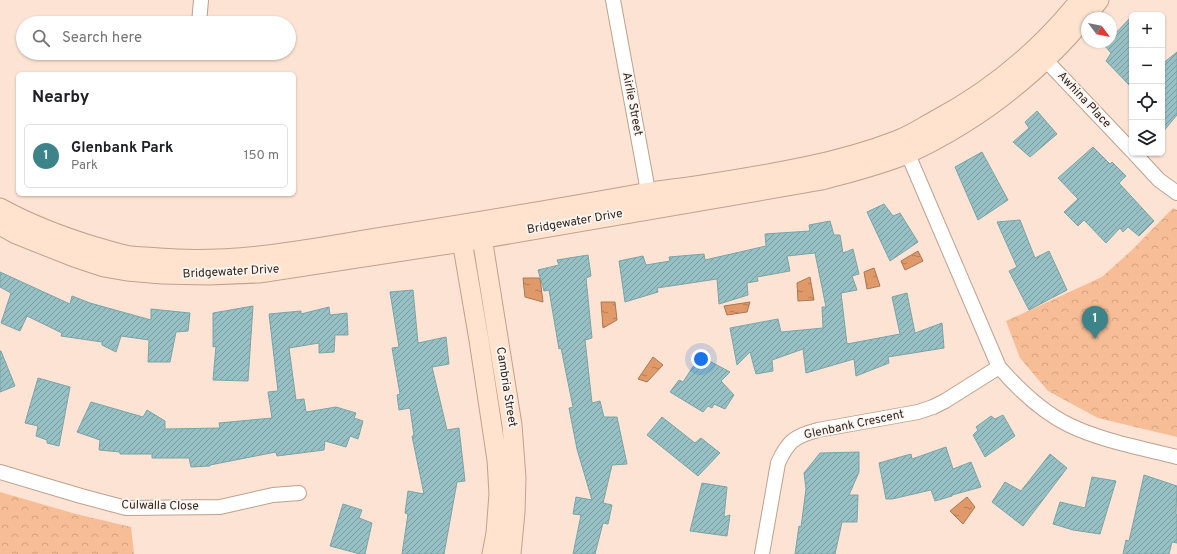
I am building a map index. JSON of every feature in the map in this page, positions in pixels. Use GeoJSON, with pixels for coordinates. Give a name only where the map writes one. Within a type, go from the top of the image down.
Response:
{"type":"FeatureCollection","features":[{"type":"Feature","properties":{"kind":"street"},"geometry":{"type":"LineString","coordinates":[[200,16],[201,0]]}},
{"type":"Feature","properties":{"kind":"street","name":"Airlie Street"},"geometry":{"type":"LineString","coordinates":[[613,0],[649,200]]}},
{"type":"Feature","properties":{"kind":"street","name":"Bridgewater Drive"},"geometry":{"type":"LineString","coordinates":[[0,208],[24,221],[63,237],[129,256],[176,259],[239,259],[460,233],[649,200],[696,202],[822,180],[872,166],[905,146],[954,129],[988,108],[1020,83],[1041,55],[1061,24],[1080,0]]}},
{"type":"Feature","properties":{"kind":"street","name":"Bridgewater Drive"},"geometry":{"type":"LineString","coordinates":[[1041,55],[1083,20],[1099,0]]}},
{"type":"Feature","properties":{"kind":"street","name":"Awhina Place"},"geometry":{"type":"LineString","coordinates":[[1041,55],[1129,148]]}},
{"type":"Feature","properties":{"kind":"street"},"geometry":{"type":"LineString","coordinates":[[905,146],[999,367],[1035,403],[1068,424],[1092,434],[1177,457]]}},
{"type":"Feature","properties":{"kind":"street","name":"Awhina Place"},"geometry":{"type":"LineString","coordinates":[[1137,156],[1160,180],[1177,193]]}},
{"type":"Feature","properties":{"kind":"street","name":"Bridgewater Drive"},"geometry":{"type":"LineString","coordinates":[[0,225],[41,245],[104,267],[127,271],[162,274],[208,275],[259,273],[460,233]]}},
{"type":"Feature","properties":{"kind":"street","name":"Cambria Street"},"geometry":{"type":"LineString","coordinates":[[480,230],[512,425],[516,478],[515,512],[511,554]]}},
{"type":"Feature","properties":{"kind":"street","name":"Cambria Street"},"geometry":{"type":"LineString","coordinates":[[460,233],[479,340],[497,460],[499,494],[496,533],[492,554]]}},
{"type":"Feature","properties":{"kind":"street","name":"Glenbank Crescent"},"geometry":{"type":"LineString","coordinates":[[762,554],[778,463],[782,454],[795,438],[802,434],[818,430],[918,412],[933,407],[999,367]]}},
{"type":"Feature","properties":{"kind":"street","name":"Culwalla Close"},"geometry":{"type":"LineString","coordinates":[[0,472],[126,508],[220,507],[273,495],[299,493]]}},
{"type":"Feature","properties":{"kind":"green space"},"geometry":{"type":"Polygon","coordinates":[[[1173,208],[1177,210],[1177,437],[1098,418],[1048,391],[1020,358],[1006,321],[1102,277],[1132,250],[1173,208]]]}},
{"type":"Feature","properties":{"kind":"green space"},"geometry":{"type":"Polygon","coordinates":[[[0,492],[76,514],[131,527],[134,554],[0,554],[0,492]]]}},
{"type":"Feature","properties":{"kind":"water"},"geometry":{"type":"Polygon","coordinates":[[[918,251],[923,261],[905,270],[901,261],[918,251]]]}},
{"type":"Feature","properties":{"kind":"water"},"geometry":{"type":"Polygon","coordinates":[[[874,268],[880,286],[867,289],[864,272],[874,268]]]}},
{"type":"Feature","properties":{"kind":"water"},"geometry":{"type":"Polygon","coordinates":[[[810,277],[814,300],[798,301],[797,283],[810,277]]]}},
{"type":"Feature","properties":{"kind":"water"},"geometry":{"type":"Polygon","coordinates":[[[523,278],[540,278],[543,302],[525,297],[523,278]]]}},
{"type":"Feature","properties":{"kind":"water"},"geometry":{"type":"Polygon","coordinates":[[[601,302],[615,302],[617,320],[603,328],[601,302]]]}},
{"type":"Feature","properties":{"kind":"water"},"geometry":{"type":"Polygon","coordinates":[[[750,302],[747,312],[727,315],[724,306],[750,302]]]}},
{"type":"Feature","properties":{"kind":"water"},"geometry":{"type":"Polygon","coordinates":[[[653,357],[663,365],[647,382],[638,379],[653,357]]]}},
{"type":"Feature","properties":{"kind":"water"},"geometry":{"type":"Polygon","coordinates":[[[967,497],[975,507],[963,524],[950,511],[967,497]]]}},
{"type":"Feature","properties":{"kind":"building"},"geometry":{"type":"Polygon","coordinates":[[[1129,19],[1129,85],[1106,61],[1111,53],[1107,48],[1117,48],[1117,32],[1129,19]]]}},
{"type":"Feature","properties":{"kind":"building"},"geometry":{"type":"Polygon","coordinates":[[[1177,52],[1177,115],[1165,129],[1165,84],[1165,62],[1177,52]]]}},
{"type":"Feature","properties":{"kind":"building"},"geometry":{"type":"Polygon","coordinates":[[[1037,111],[1057,134],[1030,157],[1013,142],[1029,128],[1025,122],[1037,111]]]}},
{"type":"Feature","properties":{"kind":"building"},"geometry":{"type":"Polygon","coordinates":[[[1093,147],[1110,164],[1112,162],[1126,176],[1119,183],[1154,221],[1139,236],[1128,227],[1123,232],[1120,228],[1106,243],[1084,220],[1078,226],[1064,212],[1078,199],[1058,178],[1093,147]]]}},
{"type":"Feature","properties":{"kind":"building"},"geometry":{"type":"Polygon","coordinates":[[[982,152],[1008,200],[978,220],[955,167],[982,152]]]}},
{"type":"Feature","properties":{"kind":"building"},"geometry":{"type":"Polygon","coordinates":[[[884,204],[893,216],[900,213],[918,242],[890,261],[867,212],[884,204]]]}},
{"type":"Feature","properties":{"kind":"building"},"geometry":{"type":"Polygon","coordinates":[[[1020,220],[1035,258],[1049,251],[1067,290],[1029,310],[1009,271],[1017,267],[997,222],[1020,220]]]}},
{"type":"Feature","properties":{"kind":"building"},"geometry":{"type":"Polygon","coordinates":[[[830,221],[834,235],[840,235],[843,253],[853,249],[859,274],[852,276],[857,290],[841,293],[847,344],[900,334],[892,297],[907,293],[915,333],[942,323],[944,348],[888,357],[889,363],[856,376],[854,359],[806,373],[803,349],[772,360],[773,371],[756,374],[750,352],[737,365],[730,328],[778,319],[781,332],[823,328],[822,307],[826,307],[815,253],[787,256],[790,271],[757,277],[758,281],[747,283],[748,295],[719,304],[717,279],[657,288],[658,292],[625,302],[619,261],[643,256],[646,265],[670,261],[669,257],[704,254],[705,260],[766,246],[765,234],[810,231],[809,225],[830,221]]]}},
{"type":"Feature","properties":{"kind":"building"},"geometry":{"type":"Polygon","coordinates":[[[588,255],[591,276],[586,278],[592,338],[585,340],[592,403],[600,401],[604,417],[617,417],[627,464],[612,465],[603,503],[612,505],[608,524],[603,523],[595,554],[573,554],[581,515],[573,514],[576,497],[592,500],[577,449],[569,408],[573,407],[561,348],[559,349],[549,290],[544,291],[538,270],[559,265],[557,260],[588,255]]]}},
{"type":"Feature","properties":{"kind":"building"},"geometry":{"type":"Polygon","coordinates":[[[0,272],[70,304],[72,296],[90,303],[151,320],[151,309],[190,313],[188,331],[176,332],[170,362],[148,362],[149,340],[121,336],[116,352],[102,345],[102,342],[61,336],[62,333],[27,316],[20,331],[1,323],[11,293],[0,287],[0,272]]]}},
{"type":"Feature","properties":{"kind":"building"},"geometry":{"type":"Polygon","coordinates":[[[413,290],[418,343],[446,337],[449,364],[432,367],[447,430],[459,428],[465,481],[457,482],[444,554],[402,554],[408,514],[405,513],[408,491],[424,494],[412,436],[414,436],[410,408],[399,410],[397,395],[400,394],[392,348],[399,347],[390,292],[413,290]]]}},
{"type":"Feature","properties":{"kind":"building"},"geometry":{"type":"Polygon","coordinates":[[[253,306],[248,381],[213,380],[216,346],[213,347],[213,313],[253,306]]]}},
{"type":"Feature","properties":{"kind":"building"},"geometry":{"type":"Polygon","coordinates":[[[329,307],[330,315],[347,313],[348,335],[335,335],[334,352],[319,353],[319,343],[289,348],[296,400],[304,399],[306,412],[336,407],[356,413],[354,418],[363,421],[358,439],[350,436],[346,447],[325,441],[324,450],[277,456],[276,452],[210,466],[191,467],[189,458],[152,458],[152,454],[120,454],[120,452],[99,450],[100,440],[77,432],[91,402],[143,417],[147,410],[165,421],[165,429],[220,428],[219,423],[272,418],[268,392],[278,391],[269,314],[301,311],[301,314],[329,307]]]}},
{"type":"Feature","properties":{"kind":"building"},"geometry":{"type":"Polygon","coordinates":[[[0,351],[15,386],[0,392],[0,351]]]}},
{"type":"Feature","properties":{"kind":"building"},"geometry":{"type":"Polygon","coordinates":[[[700,356],[730,372],[721,381],[734,395],[725,409],[714,404],[712,408],[708,406],[703,412],[670,392],[679,380],[683,382],[700,356]]]}},
{"type":"Feature","properties":{"kind":"building"},"geometry":{"type":"Polygon","coordinates":[[[38,378],[70,387],[59,446],[47,443],[47,440],[36,436],[38,426],[25,423],[38,378]]]}},
{"type":"Feature","properties":{"kind":"building"},"geometry":{"type":"Polygon","coordinates":[[[1003,415],[1015,436],[985,457],[973,435],[978,430],[976,427],[991,416],[995,419],[1003,415]]]}},
{"type":"Feature","properties":{"kind":"building"},"geometry":{"type":"Polygon","coordinates":[[[662,417],[695,443],[701,438],[720,453],[698,476],[647,435],[662,417]]]}},
{"type":"Feature","properties":{"kind":"building"},"geometry":{"type":"Polygon","coordinates":[[[946,447],[953,469],[971,462],[981,487],[935,501],[931,490],[886,499],[879,463],[911,454],[912,459],[946,447]]]}},
{"type":"Feature","properties":{"kind":"building"},"geometry":{"type":"Polygon","coordinates":[[[859,452],[859,472],[849,495],[858,495],[857,522],[842,522],[835,554],[795,554],[799,526],[801,527],[806,489],[804,473],[820,453],[859,452]]]}},
{"type":"Feature","properties":{"kind":"building"},"geometry":{"type":"Polygon","coordinates":[[[1050,454],[1067,468],[1023,526],[992,502],[1005,482],[1021,491],[1050,454]]]}},
{"type":"Feature","properties":{"kind":"building"},"geometry":{"type":"Polygon","coordinates":[[[1144,475],[1177,486],[1177,543],[1172,542],[1169,554],[1123,554],[1126,540],[1129,541],[1144,475]]]}},
{"type":"Feature","properties":{"kind":"building"},"geometry":{"type":"Polygon","coordinates":[[[1092,477],[1116,481],[1100,534],[1073,530],[1053,524],[1060,502],[1085,508],[1092,477]]]}},
{"type":"Feature","properties":{"kind":"building"},"geometry":{"type":"Polygon","coordinates":[[[702,483],[727,487],[724,517],[730,515],[727,536],[690,531],[702,483]]]}},
{"type":"Feature","properties":{"kind":"building"},"geometry":{"type":"Polygon","coordinates":[[[343,504],[362,510],[359,518],[372,523],[365,554],[330,546],[343,504]]]}},
{"type":"Feature","properties":{"kind":"place","name":"Glenbank Park"},"geometry":{"type":"Point","coordinates":[1095,339]}}]}
